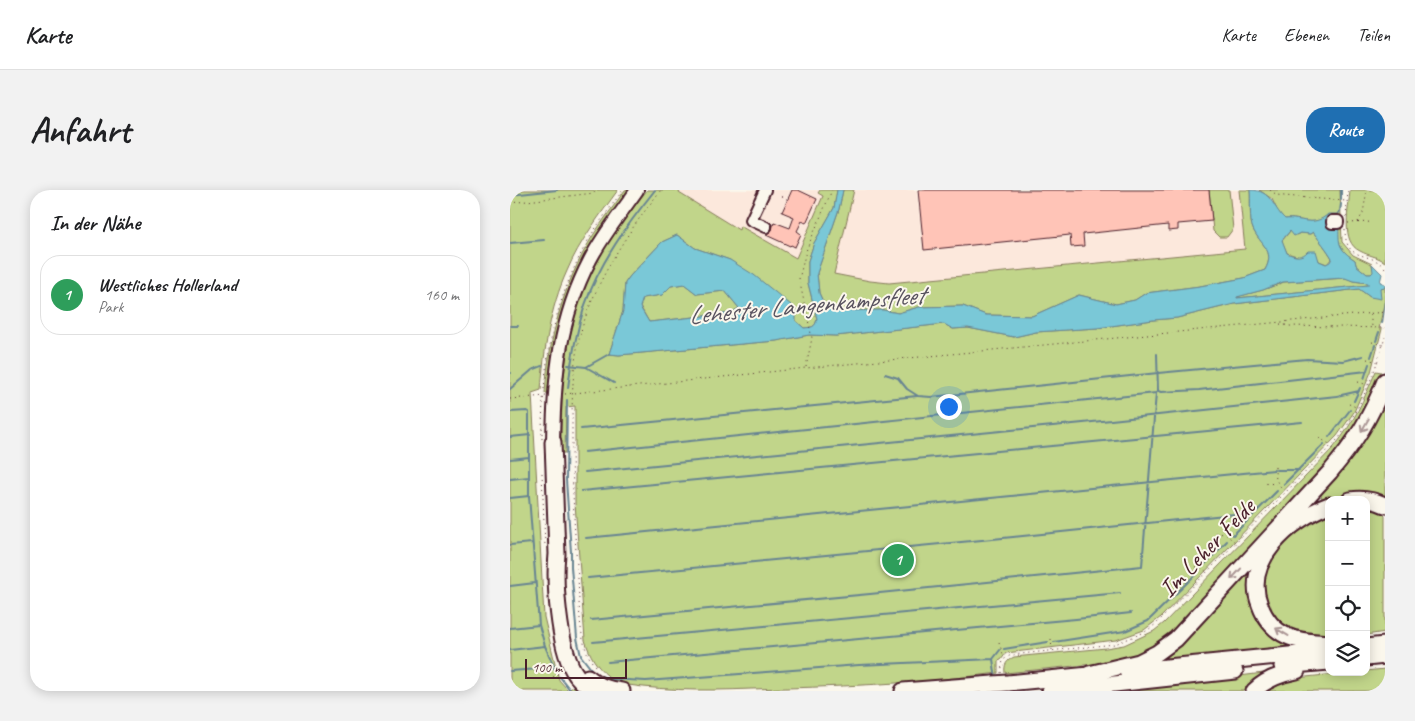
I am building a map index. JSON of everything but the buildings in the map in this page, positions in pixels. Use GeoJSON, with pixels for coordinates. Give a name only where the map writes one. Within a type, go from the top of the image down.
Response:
{"type":"FeatureCollection","features":[{"type":"Feature","properties":{"kind":"highway"},"geometry":{"type":"LineString","coordinates":[[1089,674],[1139,662],[1176,639],[1354,444],[1374,409],[1385,381]]}},
{"type":"Feature","properties":{"kind":"highway"},"geometry":{"type":"LineString","coordinates":[[553,442],[556,570],[560,620],[573,670],[581,681],[595,691]]}},
{"type":"Feature","properties":{"kind":"highway"},"geometry":{"type":"LineString","coordinates":[[1370,500],[1385,505]]}},
{"type":"Feature","properties":{"kind":"highway"},"geometry":{"type":"LineString","coordinates":[[1325,507],[1299,520],[1270,547],[1261,562],[1255,588],[1263,615],[1277,630],[1299,640],[1325,643]]}},
{"type":"Feature","properties":{"kind":"highway"},"geometry":{"type":"LineString","coordinates":[[557,554],[563,572],[571,638],[581,669],[599,685],[611,690],[622,691]]}},
{"type":"Feature","properties":{"kind":"highway"},"geometry":{"type":"LineString","coordinates":[[1370,647],[1385,645]]}},
{"type":"Feature","properties":{"kind":"highway"},"geometry":{"type":"LineString","coordinates":[[1370,658],[1385,656]]}},
{"type":"Feature","properties":{"kind":"highway"},"geometry":{"type":"LineString","coordinates":[[903,691],[1089,674],[1325,659]]}},
{"type":"Feature","properties":{"kind":"highway"},"geometry":{"type":"LineString","coordinates":[[1050,691],[1325,659]]}},
{"type":"Feature","properties":{"kind":"highway"},"geometry":{"type":"LineString","coordinates":[[1254,691],[1265,681],[1276,676],[1305,670],[1325,660]]}},
{"type":"Feature","properties":{"kind":"main road"},"geometry":{"type":"LineString","coordinates":[[553,442],[556,370],[560,343],[575,291],[590,259],[637,190]]}},
{"type":"Feature","properties":{"kind":"lane"},"geometry":{"type":"LineString","coordinates":[[765,190],[751,220],[766,227]]}},
{"type":"Feature","properties":{"kind":"path"},"geometry":{"type":"LineString","coordinates":[[510,203],[594,193],[596,190]]}},
{"type":"Feature","properties":{"kind":"path"},"geometry":{"type":"LineString","coordinates":[[595,666],[588,658],[582,637],[575,544],[572,467],[573,393],[576,360],[581,332],[601,280],[630,232],[661,190]]}},
{"type":"Feature","properties":{"kind":"path"},"geometry":{"type":"LineString","coordinates":[[806,368],[812,338],[799,279],[806,251],[832,190]]}},
{"type":"Feature","properties":{"kind":"path"},"geometry":{"type":"LineString","coordinates":[[1270,190],[1277,195],[1347,202]]}},
{"type":"Feature","properties":{"kind":"path"},"geometry":{"type":"LineString","coordinates":[[1348,190],[1342,222],[1347,246],[1352,251],[1377,261],[1385,268]]}},
{"type":"Feature","properties":{"kind":"path"},"geometry":{"type":"LineString","coordinates":[[1358,222],[1363,214],[1368,190]]}},
{"type":"Feature","properties":{"kind":"path"},"geometry":{"type":"LineString","coordinates":[[782,196],[788,200]]}},
{"type":"Feature","properties":{"kind":"path"},"geometry":{"type":"LineString","coordinates":[[1342,222],[1372,222]]}},
{"type":"Feature","properties":{"kind":"path"},"geometry":{"type":"LineString","coordinates":[[573,393],[806,368],[1385,312]]}},
{"type":"Feature","properties":{"kind":"path"},"geometry":{"type":"LineString","coordinates":[[1370,313],[1372,327]]}},
{"type":"Feature","properties":{"kind":"path"},"geometry":{"type":"LineString","coordinates":[[1277,323],[1290,326],[1385,328]]}},
{"type":"Feature","properties":{"kind":"path","name":"Im Leher Felde"},"geometry":{"type":"LineString","coordinates":[[1006,656],[1115,644],[1144,632],[1166,616],[1332,446],[1349,424],[1358,408],[1378,362],[1385,337]]}},
{"type":"Feature","properties":{"kind":"path"},"geometry":{"type":"LineString","coordinates":[[1372,342],[1383,345]]}},
{"type":"Feature","properties":{"kind":"path"},"geometry":{"type":"LineString","coordinates":[[1367,359],[1378,362]]}},
{"type":"Feature","properties":{"kind":"path"},"geometry":{"type":"LineString","coordinates":[[1358,382],[1368,386]]}},
{"type":"Feature","properties":{"kind":"path"},"geometry":{"type":"LineString","coordinates":[[510,399],[544,396]]}},
{"type":"Feature","properties":{"kind":"path"},"geometry":{"type":"LineString","coordinates":[[1349,404],[1358,408]]}},
{"type":"Feature","properties":{"kind":"path"},"geometry":{"type":"LineString","coordinates":[[1319,438],[1332,446]]}},
{"type":"Feature","properties":{"kind":"path"},"geometry":{"type":"LineString","coordinates":[[1276,467],[1275,478],[1277,484],[1286,492]]}},
{"type":"Feature","properties":{"kind":"path"},"geometry":{"type":"LineString","coordinates":[[1266,483],[1277,484]]}},
{"type":"Feature","properties":{"kind":"path"},"geometry":{"type":"LineString","coordinates":[[1216,533],[1226,534],[1236,543]]}},
{"type":"Feature","properties":{"kind":"path"},"geometry":{"type":"LineString","coordinates":[[1196,567],[1200,567],[1208,573]]}},
{"type":"Feature","properties":{"kind":"path"},"geometry":{"type":"LineString","coordinates":[[1050,638],[1052,651]]}},
{"type":"Feature","properties":{"kind":"path"},"geometry":{"type":"LineString","coordinates":[[1000,643],[1003,654],[1006,656],[1001,663],[1001,681]]}},
{"type":"Feature","properties":{"kind":"shaded area"},"geometry":{"type":"Polygon","coordinates":[[[680,190],[820,190],[818,193],[823,196],[796,258],[741,227],[739,230],[678,193],[680,190]]]}},
{"type":"Feature","properties":{"kind":"shaded area"},"geometry":{"type":"Polygon","coordinates":[[[854,190],[1239,190],[1245,249],[889,283],[870,281],[834,274],[854,190]]]}},
{"type":"Feature","properties":{"kind":"green space"},"geometry":{"type":"Polygon","coordinates":[[[510,190],[618,190],[584,239],[561,285],[549,329],[541,390],[532,393],[544,617],[559,680],[568,690],[578,684],[586,691],[510,691],[510,190]]]}},
{"type":"Feature","properties":{"kind":"green space"},"geometry":{"type":"Polygon","coordinates":[[[625,190],[628,190],[595,237],[575,273],[556,332],[548,393],[545,393],[554,332],[565,293],[592,237],[625,190]]]}},
{"type":"Feature","properties":{"kind":"green space"},"geometry":{"type":"Polygon","coordinates":[[[647,190],[680,190],[679,193],[739,230],[740,226],[796,258],[823,196],[818,193],[820,190],[837,190],[834,208],[814,243],[808,261],[808,283],[817,319],[813,326],[804,328],[730,260],[695,248],[677,235],[662,242],[625,283],[623,311],[609,354],[619,355],[776,341],[809,335],[836,336],[944,324],[953,329],[968,328],[1014,337],[1036,332],[1097,328],[1177,318],[1234,304],[1359,289],[1370,297],[1379,292],[1380,287],[1385,287],[1385,299],[1379,329],[1382,329],[1371,372],[1354,412],[1337,436],[1161,617],[1144,630],[1116,640],[1006,653],[998,661],[998,673],[936,680],[734,690],[678,690],[641,687],[607,681],[608,676],[594,660],[585,640],[575,503],[575,406],[566,407],[565,453],[561,453],[563,384],[575,316],[591,273],[603,251],[647,190]]]}},
{"type":"Feature","properties":{"kind":"green space"},"geometry":{"type":"Polygon","coordinates":[[[843,190],[854,190],[834,274],[870,281],[889,283],[1245,249],[1239,190],[1250,190],[1253,229],[1266,248],[1269,257],[1265,270],[1244,278],[1146,293],[1135,300],[1116,304],[1079,295],[1032,316],[986,315],[963,306],[919,307],[898,313],[883,310],[834,311],[825,306],[819,293],[817,273],[839,209],[843,190]]]}},
{"type":"Feature","properties":{"kind":"green space"},"geometry":{"type":"Polygon","coordinates":[[[1209,190],[1229,190],[1233,229],[1227,237],[1219,237],[1213,231],[1209,190]]]}},
{"type":"Feature","properties":{"kind":"green space"},"geometry":{"type":"Polygon","coordinates":[[[1259,190],[1340,190],[1342,242],[1353,255],[1372,264],[1374,272],[1367,274],[1344,251],[1339,242],[1337,217],[1328,215],[1317,221],[1285,219],[1278,212],[1272,199],[1259,190]]]}},
{"type":"Feature","properties":{"kind":"green space"},"geometry":{"type":"Polygon","coordinates":[[[1350,190],[1385,190],[1385,262],[1360,251],[1354,247],[1350,240],[1347,215],[1350,190]]]}},
{"type":"Feature","properties":{"kind":"green space"},"geometry":{"type":"Polygon","coordinates":[[[1290,231],[1297,235],[1313,232],[1332,258],[1327,264],[1319,261],[1317,257],[1300,257],[1287,253],[1282,241],[1290,231]]]}},
{"type":"Feature","properties":{"kind":"green space"},"geometry":{"type":"Polygon","coordinates":[[[1346,278],[1368,283],[1369,285],[1236,297],[1284,282],[1346,278]]]}},
{"type":"Feature","properties":{"kind":"green space"},"geometry":{"type":"Polygon","coordinates":[[[684,284],[697,294],[725,291],[739,308],[731,313],[649,322],[640,306],[643,298],[662,295],[671,286],[684,284]]]}},
{"type":"Feature","properties":{"kind":"green space"},"geometry":{"type":"Polygon","coordinates":[[[1376,371],[1381,372],[1374,392],[1365,412],[1342,449],[1168,636],[1135,656],[1114,662],[1005,673],[1006,664],[1014,657],[1124,645],[1154,631],[1164,623],[1334,447],[1363,401],[1376,371]]]}},
{"type":"Feature","properties":{"kind":"green space"},"geometry":{"type":"Polygon","coordinates":[[[1385,391],[1385,502],[1381,511],[1385,516],[1385,632],[1370,634],[1370,496],[1325,496],[1325,504],[1318,490],[1385,391]]]}},
{"type":"Feature","properties":{"kind":"green space"},"geometry":{"type":"Polygon","coordinates":[[[1325,512],[1325,636],[1302,634],[1284,626],[1272,615],[1265,604],[1262,590],[1269,563],[1290,535],[1325,512]]]}},
{"type":"Feature","properties":{"kind":"green space"},"geometry":{"type":"Polygon","coordinates":[[[1252,566],[1249,581],[1250,596],[1261,624],[1325,644],[1325,645],[1132,668],[1252,566]]]}},
{"type":"Feature","properties":{"kind":"green space"},"geometry":{"type":"Polygon","coordinates":[[[1385,669],[1385,691],[1263,691],[1274,683],[1296,678],[1325,675],[1370,676],[1370,671],[1385,669]]]}},
{"type":"Feature","properties":{"kind":"green space"},"geometry":{"type":"Polygon","coordinates":[[[1280,671],[1249,691],[1117,691],[1280,671]]]}},
{"type":"Feature","properties":{"kind":"water"},"geometry":{"type":"Polygon","coordinates":[[[837,190],[843,190],[839,209],[817,273],[819,293],[825,306],[834,311],[883,310],[898,313],[919,307],[963,306],[986,315],[1032,316],[1079,295],[1116,304],[1135,300],[1146,293],[1244,278],[1265,270],[1269,257],[1266,248],[1253,229],[1250,190],[1267,196],[1285,219],[1312,221],[1323,218],[1328,214],[1336,214],[1339,240],[1343,249],[1355,260],[1356,265],[1367,274],[1373,272],[1372,264],[1382,274],[1380,282],[1385,284],[1385,287],[1380,288],[1381,299],[1370,297],[1359,289],[1234,304],[1177,318],[1097,328],[1036,332],[1014,337],[968,328],[953,329],[944,324],[836,336],[809,335],[776,341],[619,355],[609,354],[623,311],[625,283],[662,242],[677,235],[695,248],[730,260],[754,275],[796,309],[796,321],[804,328],[813,326],[817,319],[808,283],[808,261],[814,243],[834,208],[837,190]],[[1290,231],[1282,240],[1287,253],[1298,256],[1308,251],[1316,251],[1319,261],[1326,264],[1330,262],[1332,258],[1313,232],[1310,234],[1300,233],[1294,236],[1290,231]],[[1345,278],[1283,282],[1237,298],[1368,285],[1368,283],[1345,278]],[[684,284],[671,286],[662,295],[643,298],[640,307],[649,322],[731,313],[739,308],[725,291],[697,294],[684,284]]]}},
{"type":"Feature","properties":{"kind":"waterway"},"geometry":{"type":"LineString","coordinates":[[510,195],[557,190]]}},
{"type":"Feature","properties":{"kind":"waterway","name":"Lehester Langenkampsfleet"},"geometry":{"type":"LineString","coordinates":[[568,388],[576,336],[591,289],[615,244],[655,190]]}},
{"type":"Feature","properties":{"kind":"waterway"},"geometry":{"type":"LineString","coordinates":[[1341,190],[1341,200]]}},
{"type":"Feature","properties":{"kind":"waterway"},"geometry":{"type":"LineString","coordinates":[[1335,217],[1340,211],[1341,204]]}},
{"type":"Feature","properties":{"kind":"waterway"},"geometry":{"type":"LineString","coordinates":[[510,243],[544,240]]}},
{"type":"Feature","properties":{"kind":"waterway"},"geometry":{"type":"LineString","coordinates":[[1382,323],[1385,302]]}},
{"type":"Feature","properties":{"kind":"waterway"},"geometry":{"type":"LineString","coordinates":[[510,326],[518,326]]}},
{"type":"Feature","properties":{"kind":"waterway"},"geometry":{"type":"LineString","coordinates":[[1376,341],[1379,332]]}},
{"type":"Feature","properties":{"kind":"waterway"},"geometry":{"type":"LineString","coordinates":[[1371,357],[1375,345]]}},
{"type":"Feature","properties":{"kind":"waterway","name":"Lehester Langenkampsfleet"},"geometry":{"type":"LineString","coordinates":[[568,365],[586,367],[609,354]]}},
{"type":"Feature","properties":{"kind":"waterway"},"geometry":{"type":"LineString","coordinates":[[591,620],[1142,566],[1156,393],[1158,391],[1157,354]]}},
{"type":"Feature","properties":{"kind":"waterway"},"geometry":{"type":"LineString","coordinates":[[885,374],[898,378],[907,389],[918,396],[931,397],[1307,359],[1343,361],[1363,356]]}},
{"type":"Feature","properties":{"kind":"waterway"},"geometry":{"type":"LineString","coordinates":[[1364,379],[1369,364]]}},
{"type":"Feature","properties":{"kind":"waterway"},"geometry":{"type":"LineString","coordinates":[[510,389],[532,370],[542,366]]}},
{"type":"Feature","properties":{"kind":"waterway"},"geometry":{"type":"LineString","coordinates":[[586,367],[614,383]]}},
{"type":"Feature","properties":{"kind":"waterway"},"geometry":{"type":"LineString","coordinates":[[1158,391],[1199,390],[1367,371]]}},
{"type":"Feature","properties":{"kind":"waterway"},"geometry":{"type":"LineString","coordinates":[[1354,401],[1360,388]]}},
{"type":"Feature","properties":{"kind":"waterway"},"geometry":{"type":"LineString","coordinates":[[585,472],[1083,423],[1337,396],[1359,391]]}},
{"type":"Feature","properties":{"kind":"waterway"},"geometry":{"type":"LineString","coordinates":[[584,452],[1156,393]]}},
{"type":"Feature","properties":{"kind":"waterway"},"geometry":{"type":"LineString","coordinates":[[581,429],[917,396]]}},
{"type":"Feature","properties":{"kind":"waterway"},"geometry":{"type":"LineString","coordinates":[[567,400],[566,480],[577,638],[581,656],[595,674],[610,679],[646,681],[859,665],[993,659]]}},
{"type":"Feature","properties":{"kind":"waterway"},"geometry":{"type":"LineString","coordinates":[[1329,437],[1350,410]]}},
{"type":"Feature","properties":{"kind":"waterway"},"geometry":{"type":"LineString","coordinates":[[510,412],[529,412],[529,496],[539,625],[545,646],[556,671]]}},
{"type":"Feature","properties":{"kind":"waterway"},"geometry":{"type":"LineString","coordinates":[[581,491],[1302,422]]}},
{"type":"Feature","properties":{"kind":"waterway"},"geometry":{"type":"LineString","coordinates":[[510,437],[530,435]]}},
{"type":"Feature","properties":{"kind":"waterway"},"geometry":{"type":"LineString","coordinates":[[1284,484],[1324,444]]}},
{"type":"Feature","properties":{"kind":"waterway"},"geometry":{"type":"LineString","coordinates":[[510,459],[529,457]]}},
{"type":"Feature","properties":{"kind":"waterway"},"geometry":{"type":"LineString","coordinates":[[586,538],[1274,470]]}},
{"type":"Feature","properties":{"kind":"waterway"},"geometry":{"type":"LineString","coordinates":[[1276,470],[1299,470]]}},
{"type":"Feature","properties":{"kind":"waterway"},"geometry":{"type":"LineString","coordinates":[[510,479],[529,477]]}},
{"type":"Feature","properties":{"kind":"waterway"},"geometry":{"type":"LineString","coordinates":[[1233,535],[1277,491]]}},
{"type":"Feature","properties":{"kind":"waterway"},"geometry":{"type":"LineString","coordinates":[[510,498],[529,496]]}},
{"type":"Feature","properties":{"kind":"waterway"},"geometry":{"type":"LineString","coordinates":[[588,578],[1254,512]]}},
{"type":"Feature","properties":{"kind":"waterway"},"geometry":{"type":"LineString","coordinates":[[1205,564],[1227,541]]}},
{"type":"Feature","properties":{"kind":"waterway"},"geometry":{"type":"LineString","coordinates":[[510,545],[532,543]]}},
{"type":"Feature","properties":{"kind":"waterway"},"geometry":{"type":"LineString","coordinates":[[1054,642],[1125,631],[1148,621],[1198,572]]}},
{"type":"Feature","properties":{"kind":"waterway"},"geometry":{"type":"LineString","coordinates":[[510,586],[535,583]]}},
{"type":"Feature","properties":{"kind":"waterway"},"geometry":{"type":"LineString","coordinates":[[593,642],[1120,593]]}},
{"type":"Feature","properties":{"kind":"waterway"},"geometry":{"type":"LineString","coordinates":[[608,662],[1131,613]]}},
{"type":"Feature","properties":{"kind":"waterway"},"geometry":{"type":"LineString","coordinates":[[510,628],[539,625]]}},
{"type":"Feature","properties":{"kind":"waterway"},"geometry":{"type":"LineString","coordinates":[[1004,649],[1048,642]]}},
{"type":"Feature","properties":{"kind":"waterway"},"geometry":{"type":"LineString","coordinates":[[510,650],[545,646]]}},
{"type":"Feature","properties":{"kind":"waterway"},"geometry":{"type":"LineString","coordinates":[[996,679],[993,659],[1000,650]]}},
{"type":"Feature","properties":{"kind":"waterway"},"geometry":{"type":"LineString","coordinates":[[510,671],[554,668]]}},
{"type":"Feature","properties":{"kind":"waterway"},"geometry":{"type":"LineString","coordinates":[[560,677],[571,691]]}},
{"type":"Feature","properties":{"kind":"place","name":"Westliches Hollerland"},"geometry":{"type":"Point","coordinates":[898,560]}}]}
